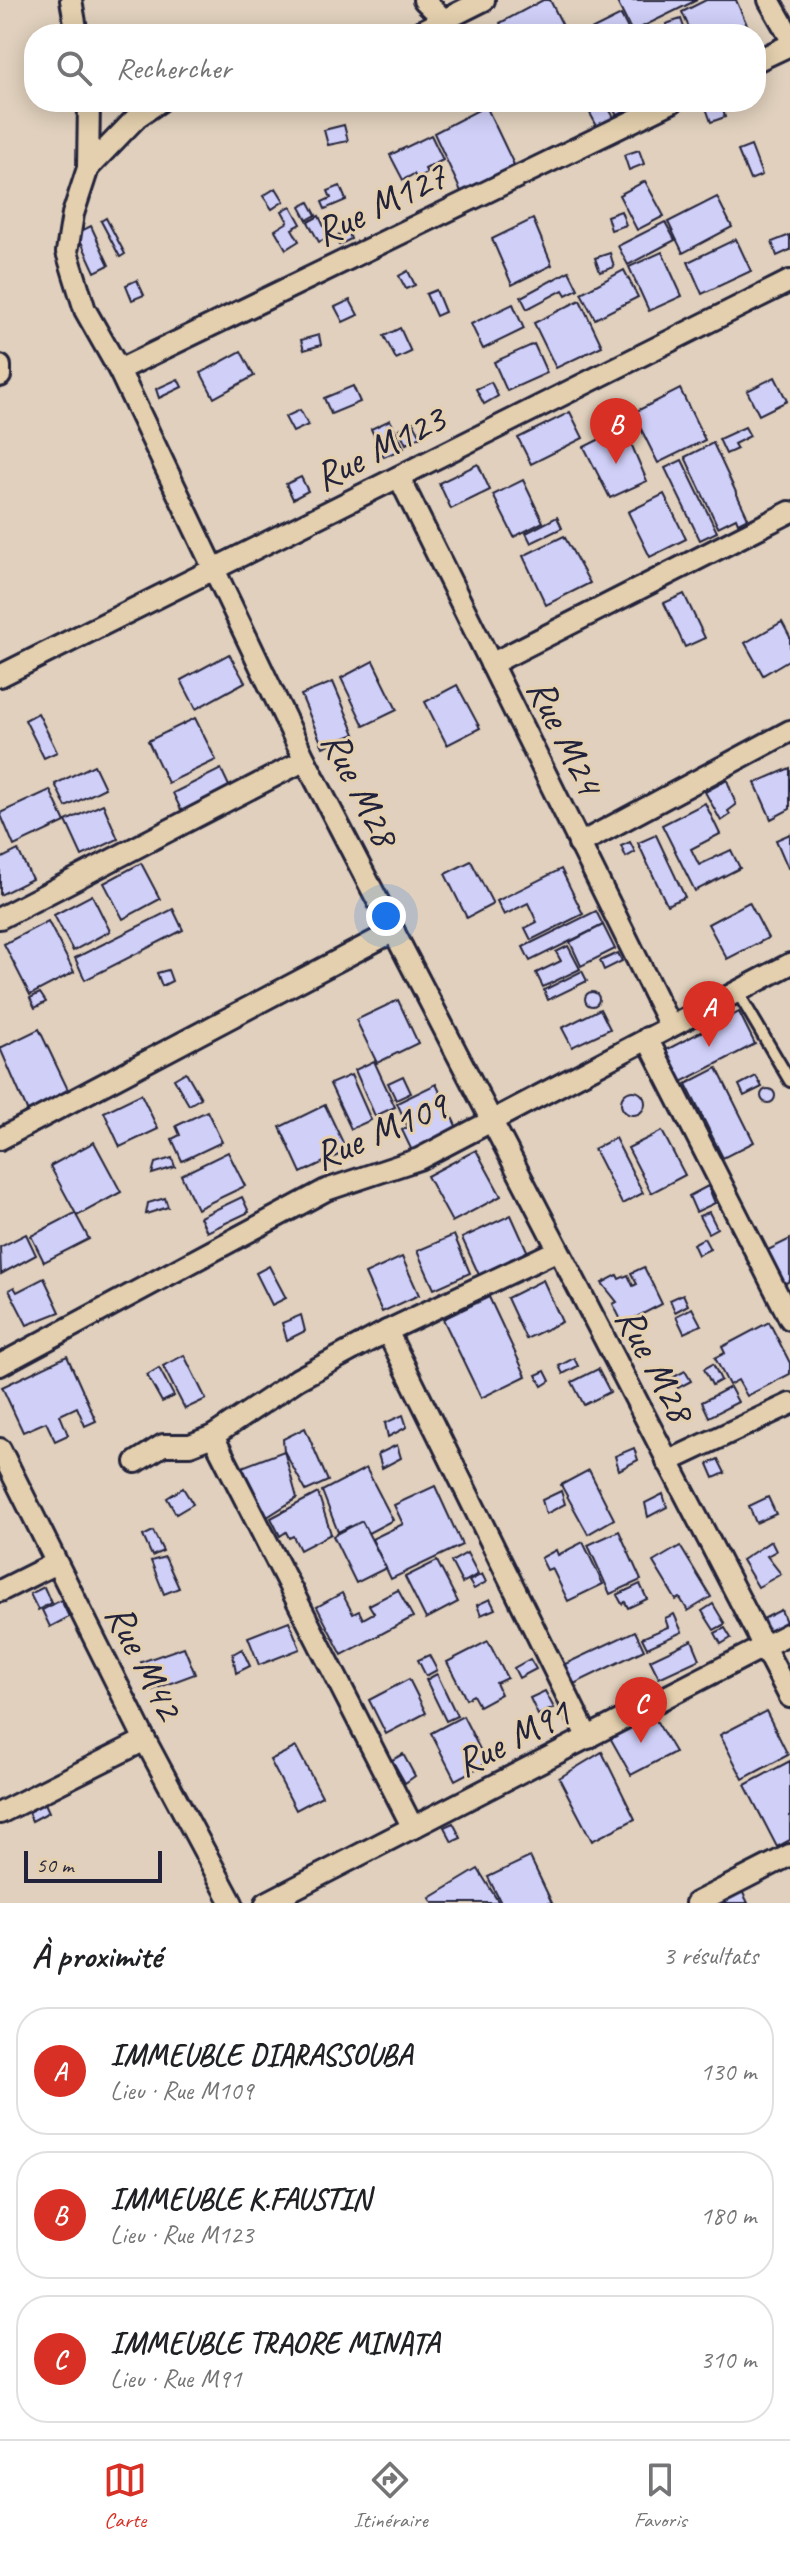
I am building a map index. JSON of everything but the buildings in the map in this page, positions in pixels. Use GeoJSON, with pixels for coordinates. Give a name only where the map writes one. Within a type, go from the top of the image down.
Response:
{"type":"FeatureCollection","features":[{"type":"Feature","properties":{"kind":"street"},"geometry":{"type":"LineString","coordinates":[[71,0],[75,24]]}},
{"type":"Feature","properties":{"kind":"street"},"geometry":{"type":"LineString","coordinates":[[424,0],[444,20]]}},
{"type":"Feature","properties":{"kind":"street"},"geometry":{"type":"LineString","coordinates":[[436,24],[484,0]]}},
{"type":"Feature","properties":{"kind":"street"},"geometry":{"type":"LineString","coordinates":[[769,0],[790,37]]}},
{"type":"Feature","properties":{"kind":"street"},"geometry":{"type":"LineString","coordinates":[[766,56],[790,45]]}},
{"type":"Feature","properties":{"kind":"street","name":"Rue M28"},"geometry":{"type":"LineString","coordinates":[[89,112],[88,168],[73,214],[67,252],[85,310],[119,370],[212,571],[305,760],[492,1119],[556,1251],[790,1697]]}},
{"type":"Feature","properties":{"kind":"street"},"geometry":{"type":"LineString","coordinates":[[88,168],[144,112]]}},
{"type":"Feature","properties":{"kind":"street","name":"Rue M127"},"geometry":{"type":"LineString","coordinates":[[119,370],[651,112]]}},
{"type":"Feature","properties":{"kind":"street","name":"Rue M123"},"geometry":{"type":"LineString","coordinates":[[0,676],[37,654],[212,571],[790,281]]}},
{"type":"Feature","properties":{"kind":"street"},"geometry":{"type":"LineString","coordinates":[[0,366],[0,376]]}},
{"type":"Feature","properties":{"kind":"street","name":"Rue M24"},"geometry":{"type":"LineString","coordinates":[[399,477],[670,1026]]}},
{"type":"Feature","properties":{"kind":"street"},"geometry":{"type":"LineString","coordinates":[[491,664],[790,512]]}},
{"type":"Feature","properties":{"kind":"street"},"geometry":{"type":"LineString","coordinates":[[579,844],[790,731]]}},
{"type":"Feature","properties":{"kind":"street"},"geometry":{"type":"LineString","coordinates":[[0,918],[305,760]]}},
{"type":"Feature","properties":{"kind":"street"},"geometry":{"type":"LineString","coordinates":[[0,1139],[394,931]]}},
{"type":"Feature","properties":{"kind":"street","name":"Rue M109"},"geometry":{"type":"LineString","coordinates":[[0,1365],[326,1190],[419,1159],[790,964]]}},
{"type":"Feature","properties":{"kind":"street"},"geometry":{"type":"LineString","coordinates":[[647,1038],[790,1319]]}},
{"type":"Feature","properties":{"kind":"street"},"geometry":{"type":"LineString","coordinates":[[136,1462],[163,1445],[190,1445],[213,1436],[298,1379],[387,1331],[556,1251]]}},
{"type":"Feature","properties":{"kind":"street"},"geometry":{"type":"LineString","coordinates":[[387,1331],[588,1738]]}},
{"type":"Feature","properties":{"kind":"street"},"geometry":{"type":"LineString","coordinates":[[667,1462],[790,1404]]}},
{"type":"Feature","properties":{"kind":"street"},"geometry":{"type":"LineString","coordinates":[[213,1436],[413,1828]]}},
{"type":"Feature","properties":{"kind":"street","name":"Rue M42"},"geometry":{"type":"LineString","coordinates":[[0,1449],[145,1740],[232,1903]]}},
{"type":"Feature","properties":{"kind":"street"},"geometry":{"type":"LineString","coordinates":[[0,1591],[56,1563]]}},
{"type":"Feature","properties":{"kind":"street","name":"Rue M91"},"geometry":{"type":"LineString","coordinates":[[266,1903],[790,1633]]}},
{"type":"Feature","properties":{"kind":"street"},"geometry":{"type":"LineString","coordinates":[[0,1813],[145,1740]]}},
{"type":"Feature","properties":{"kind":"street"},"geometry":{"type":"LineString","coordinates":[[696,1903],[790,1855]]}},
{"type":"Feature","properties":{"kind":"lane"},"geometry":{"type":"LineString","coordinates":[[737,991],[790,1081]]}},
{"type":"Feature","properties":{"kind":"place","name":"IMMEUBLE K.FAUSTIN"},"geometry":{"type":"Point","coordinates":[616,464]}},
{"type":"Feature","properties":{"kind":"place","name":"IMMEUBLE DIARASSOUBA"},"geometry":{"type":"Point","coordinates":[709,1047]}},
{"type":"Feature","properties":{"kind":"place","name":"IMMEUBLE TRAORE MINATA"},"geometry":{"type":"Point","coordinates":[641,1743]}}]}
